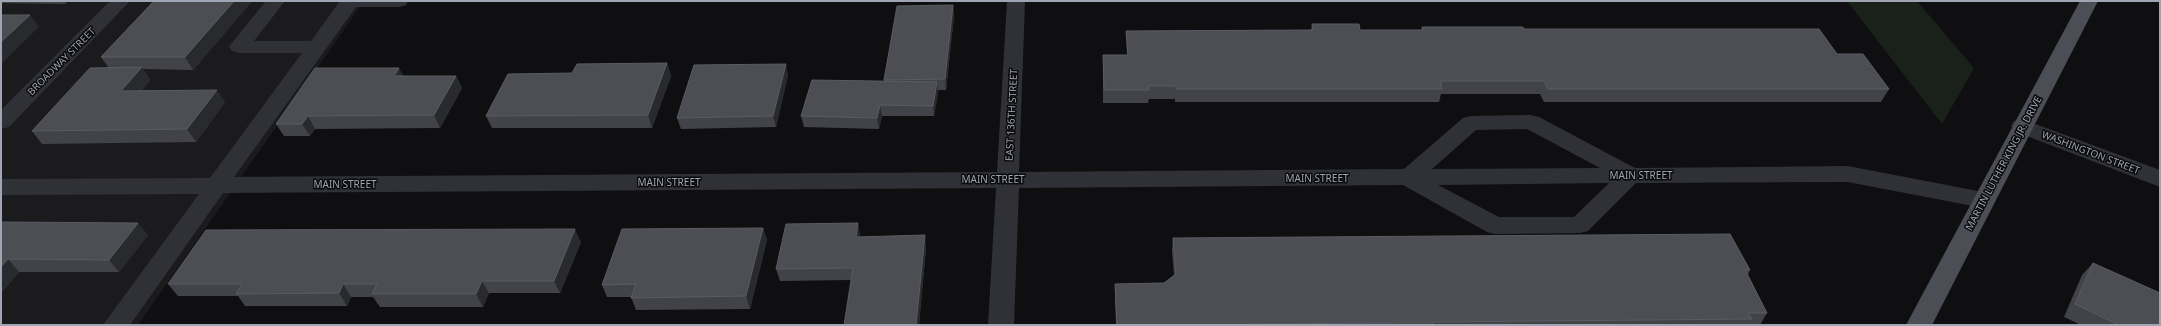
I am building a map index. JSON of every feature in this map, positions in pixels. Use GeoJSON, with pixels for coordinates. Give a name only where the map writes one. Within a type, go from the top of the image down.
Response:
{"type":"FeatureCollection","features":[{"type":"Feature","properties":{"kind":"main road","name":"MARTIN LUTHER KING JR. DRIVE"},"geometry":{"type":"LineString","coordinates":[[1919,325],[1983,200],[2089,1]]}},
{"type":"Feature","properties":{"kind":"street","name":"BROADWAY STREET"},"geometry":{"type":"LineString","coordinates":[[1,122],[121,1]]}},
{"type":"Feature","properties":{"kind":"street"},"geometry":{"type":"LineString","coordinates":[[276,1],[239,47],[317,47]]}},
{"type":"Feature","properties":{"kind":"street"},"geometry":{"type":"LineString","coordinates":[[116,325],[350,1],[399,1]]}},
{"type":"Feature","properties":{"kind":"street","name":"EAST 136TH STREET"},"geometry":{"type":"LineString","coordinates":[[1001,325],[1016,1]]}},
{"type":"Feature","properties":{"kind":"street"},"geometry":{"type":"LineString","coordinates":[[1531,122],[1631,175],[1580,225],[1495,226],[1408,178],[1470,123],[1531,122]]}},
{"type":"Feature","properties":{"kind":"street","name":"WASHINGTON STREET"},"geometry":{"type":"LineString","coordinates":[[2022,126],[2160,179]]}},
{"type":"Feature","properties":{"kind":"street","name":"MAIN STREET"},"geometry":{"type":"LineString","coordinates":[[1,187],[1848,174],[1983,200]]}},
{"type":"Feature","properties":{"kind":"shaded area"},"geometry":{"type":"Polygon","coordinates":[[[1,1],[364,1],[138,325],[1,325],[1,1]]]}},
{"type":"Feature","properties":{"kind":"shaded area"},"geometry":{"type":"Polygon","coordinates":[[[1847,1],[1917,1],[1974,68],[1942,124],[1847,1]]]}},
{"type":"Feature","properties":{"kind":"building"},"geometry":{"type":"Polygon","coordinates":[[[154,1],[234,1],[185,57],[101,57],[154,1]]]}},
{"type":"Feature","properties":{"kind":"building"},"geometry":{"type":"Polygon","coordinates":[[[953,5],[945,79],[884,80],[897,6],[953,5]]]}},
{"type":"Feature","properties":{"kind":"building"},"geometry":{"type":"Polygon","coordinates":[[[1,15],[30,15],[1,42],[1,15]]]}},
{"type":"Feature","properties":{"kind":"building"},"geometry":{"type":"Polygon","coordinates":[[[1312,24],[1359,24],[1360,30],[1423,30],[1422,27],[1523,27],[1524,29],[1819,29],[1837,54],[1863,54],[1889,89],[1548,89],[1544,81],[1440,81],[1442,89],[1176,89],[1176,86],[1149,86],[1149,90],[1104,90],[1103,55],[1128,55],[1126,31],[1313,30],[1312,24]]]}},
{"type":"Feature","properties":{"kind":"building"},"geometry":{"type":"Polygon","coordinates":[[[667,63],[648,115],[486,116],[508,74],[572,73],[577,64],[667,63]]]}},
{"type":"Feature","properties":{"kind":"building"},"geometry":{"type":"Polygon","coordinates":[[[786,64],[773,116],[677,118],[694,65],[786,64]]]}},
{"type":"Feature","properties":{"kind":"building"},"geometry":{"type":"Polygon","coordinates":[[[142,67],[121,91],[217,90],[187,129],[32,131],[90,68],[142,67]]]}},
{"type":"Feature","properties":{"kind":"building"},"geometry":{"type":"Polygon","coordinates":[[[315,68],[399,68],[394,76],[456,76],[434,115],[308,116],[302,124],[276,124],[315,68]]]}},
{"type":"Feature","properties":{"kind":"building"},"geometry":{"type":"Polygon","coordinates":[[[812,80],[937,82],[933,106],[880,105],[877,118],[801,116],[812,80]]]}},
{"type":"Feature","properties":{"kind":"building"},"geometry":{"type":"Polygon","coordinates":[[[1,222],[138,223],[109,260],[8,259],[1,267],[1,222]]]}},
{"type":"Feature","properties":{"kind":"building"},"geometry":{"type":"Polygon","coordinates":[[[858,223],[856,237],[925,235],[916,325],[844,325],[853,268],[776,269],[786,224],[858,223]]]}},
{"type":"Feature","properties":{"kind":"building"},"geometry":{"type":"Polygon","coordinates":[[[763,228],[746,296],[631,298],[636,284],[602,285],[622,229],[763,228]]]}},
{"type":"Feature","properties":{"kind":"building"},"geometry":{"type":"Polygon","coordinates":[[[575,229],[554,281],[482,281],[476,294],[372,294],[377,284],[343,284],[339,293],[236,294],[242,284],[168,284],[206,230],[575,229]]]}},
{"type":"Feature","properties":{"kind":"building"},"geometry":{"type":"Polygon","coordinates":[[[1730,234],[1750,270],[1745,270],[1767,313],[1748,313],[1752,319],[1432,322],[1433,325],[1393,325],[1392,323],[1117,325],[1115,284],[1164,283],[1176,274],[1173,238],[1730,234]]]}},
{"type":"Feature","properties":{"kind":"building"},"geometry":{"type":"Polygon","coordinates":[[[2093,263],[2160,293],[2160,325],[2119,325],[2075,304],[2093,263]]]}}]}
